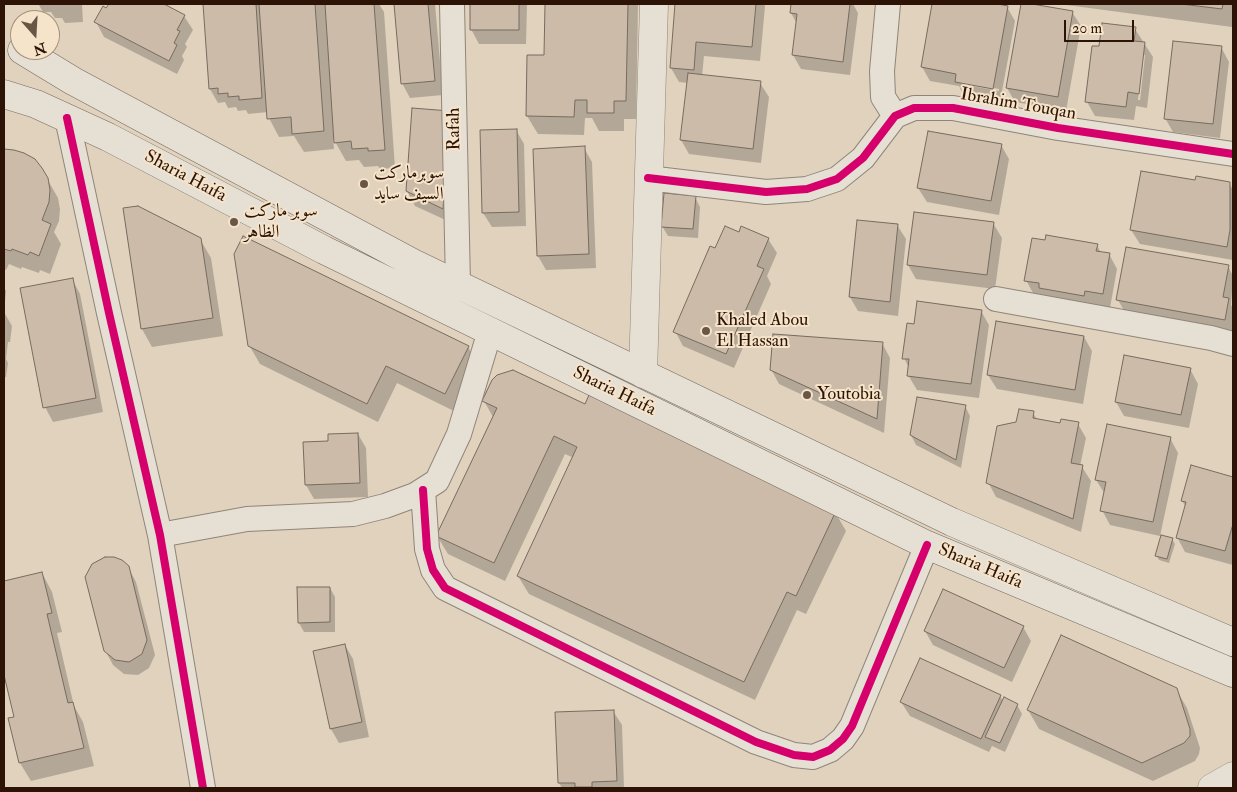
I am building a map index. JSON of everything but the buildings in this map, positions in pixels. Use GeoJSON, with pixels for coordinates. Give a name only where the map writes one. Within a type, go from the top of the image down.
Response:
{"type":"FeatureCollection","features":[{"type":"Feature","properties":{"kind":"main road"},"geometry":{"type":"LineString","coordinates":[[643,374],[654,4]]}},
{"type":"Feature","properties":{"kind":"main road"},"geometry":{"type":"LineString","coordinates":[[39,60],[82,86],[413,263],[458,285],[952,522],[1233,642]]}},
{"type":"Feature","properties":{"kind":"main road","name":"Sharia Haifa"},"geometry":{"type":"LineString","coordinates":[[4,94],[36,104],[108,137],[324,250],[927,545],[1233,673]]}},
{"type":"Feature","properties":{"kind":"main road"},"geometry":{"type":"LineString","coordinates":[[1212,788],[1233,776]]}},
{"type":"Feature","properties":{"kind":"street","name":"Rafah"},"geometry":{"type":"LineString","coordinates":[[452,4],[458,285]]}},
{"type":"Feature","properties":{"kind":"street"},"geometry":{"type":"LineString","coordinates":[[648,178],[766,192],[807,190],[837,179],[863,158],[895,116],[883,97],[882,71],[888,4]]}},
{"type":"Feature","properties":{"kind":"street","name":"Ibrahim Touqan"},"geometry":{"type":"LineString","coordinates":[[895,116],[914,108],[953,108],[1058,128],[1233,154]]}},
{"type":"Feature","properties":{"kind":"street"},"geometry":{"type":"LineString","coordinates":[[67,118],[160,535],[204,788]]}},
{"type":"Feature","properties":{"kind":"street"},"geometry":{"type":"LineString","coordinates":[[996,299],[1211,338],[1233,344]]}},
{"type":"Feature","properties":{"kind":"street"},"geometry":{"type":"LineString","coordinates":[[160,535],[247,519],[353,514],[386,506],[415,495],[437,481],[459,434],[490,331]]}},
{"type":"Feature","properties":{"kind":"street"},"geometry":{"type":"LineString","coordinates":[[423,490],[427,549],[433,570],[445,588],[756,742],[794,755],[813,757],[830,750],[843,740],[852,726],[927,545]]}},
{"type":"Feature","properties":{"kind":"cycle path"},"geometry":{"type":"LineString","coordinates":[[648,178],[766,192],[807,189],[837,179],[863,158],[895,116],[914,108],[953,108],[1058,128],[1233,154]]}},
{"type":"Feature","properties":{"kind":"cycle path"},"geometry":{"type":"LineString","coordinates":[[67,118],[160,535],[203,788]]}},
{"type":"Feature","properties":{"kind":"cycle path"},"geometry":{"type":"LineString","coordinates":[[423,490],[427,549],[433,570],[445,588],[756,742],[794,755],[813,757],[830,750],[843,739],[852,726],[927,545]]}},
{"type":"Feature","properties":{"kind":"place","name":"سوبرماركت السيف سايد"},"geometry":{"type":"Point","coordinates":[364,184]}},
{"type":"Feature","properties":{"kind":"place","name":"سوبر ماركت الظاهر"},"geometry":{"type":"Point","coordinates":[234,222]}},
{"type":"Feature","properties":{"kind":"place","name":"Khaled Abou El Hassan"},"geometry":{"type":"Point","coordinates":[706,331]}},
{"type":"Feature","properties":{"kind":"place","name":"Youtobia"},"geometry":{"type":"Point","coordinates":[807,395]}}]}
